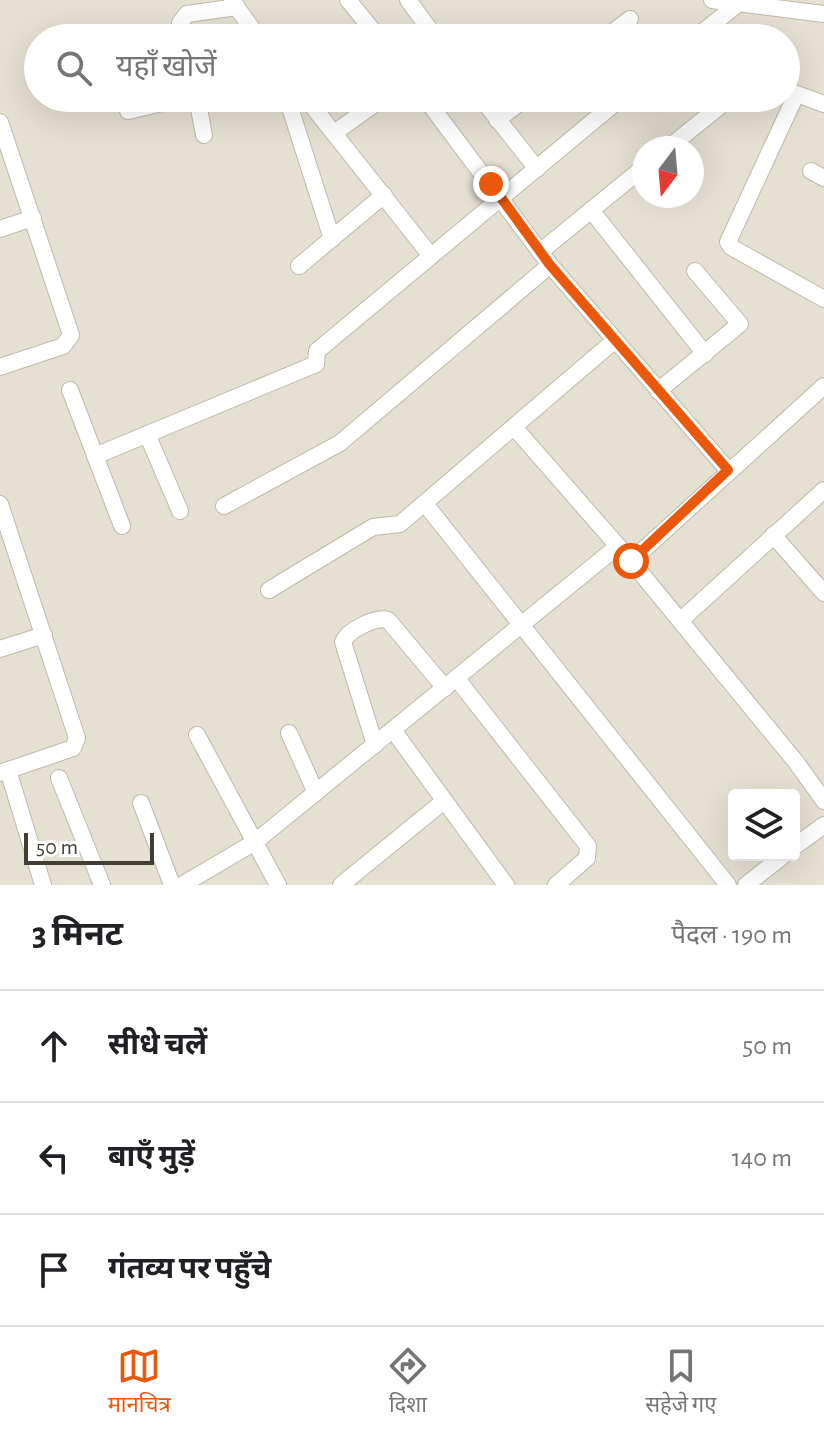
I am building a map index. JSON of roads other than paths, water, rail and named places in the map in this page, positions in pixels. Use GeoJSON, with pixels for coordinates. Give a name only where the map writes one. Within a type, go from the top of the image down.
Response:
{"type":"FeatureCollection","features":[{"type":"Feature","properties":{"kind":"street"},"geometry":{"type":"LineString","coordinates":[[348,0],[368,24]]}},
{"type":"Feature","properties":{"kind":"street"},"geometry":{"type":"LineString","coordinates":[[408,0],[426,24]]}},
{"type":"Feature","properties":{"kind":"street"},"geometry":{"type":"LineString","coordinates":[[712,0],[824,14]]}},
{"type":"Feature","properties":{"kind":"street"},"geometry":{"type":"LineString","coordinates":[[180,24],[187,14],[234,4],[249,24]]}},
{"type":"Feature","properties":{"kind":"street"},"geometry":{"type":"LineString","coordinates":[[713,24],[738,4]]}},
{"type":"Feature","properties":{"kind":"street"},"geometry":{"type":"LineString","coordinates":[[623,24],[630,19]]}},
{"type":"Feature","properties":{"kind":"street"},"geometry":{"type":"LineString","coordinates":[[800,96],[824,104]]}},
{"type":"Feature","properties":{"kind":"street"},"geometry":{"type":"LineString","coordinates":[[200,112],[204,135]]}},
{"type":"Feature","properties":{"kind":"street"},"geometry":{"type":"LineString","coordinates":[[291,112],[332,239]]}},
{"type":"Feature","properties":{"kind":"street"},"geometry":{"type":"LineString","coordinates":[[317,112],[431,256]]}},
{"type":"Feature","properties":{"kind":"street"},"geometry":{"type":"LineString","coordinates":[[334,133],[363,112]]}},
{"type":"Feature","properties":{"kind":"street"},"geometry":{"type":"LineString","coordinates":[[436,112],[545,258],[728,470]]}},
{"type":"Feature","properties":{"kind":"street"},"geometry":{"type":"LineString","coordinates":[[491,112],[537,169]]}},
{"type":"Feature","properties":{"kind":"street"},"geometry":{"type":"LineString","coordinates":[[497,120],[508,112]]}},
{"type":"Feature","properties":{"kind":"street"},"geometry":{"type":"LineString","coordinates":[[95,456],[314,366],[317,351],[604,112]]}},
{"type":"Feature","properties":{"kind":"street"},"geometry":{"type":"LineString","coordinates":[[683,136],[713,112]]}},
{"type":"Feature","properties":{"kind":"street"},"geometry":{"type":"LineString","coordinates":[[783,112],[728,242],[824,299]]}},
{"type":"Feature","properties":{"kind":"street"},"geometry":{"type":"LineString","coordinates":[[0,122],[71,335],[69,343],[0,367]]}},
{"type":"Feature","properties":{"kind":"street"},"geometry":{"type":"LineString","coordinates":[[224,506],[340,443],[545,258],[591,210],[632,177]]}},
{"type":"Feature","properties":{"kind":"street"},"geometry":{"type":"LineString","coordinates":[[299,266],[384,195]]}},
{"type":"Feature","properties":{"kind":"street"},"geometry":{"type":"LineString","coordinates":[[591,210],[705,354]]}},
{"type":"Feature","properties":{"kind":"street"},"geometry":{"type":"LineString","coordinates":[[0,229],[33,218]]}},
{"type":"Feature","properties":{"kind":"street"},"geometry":{"type":"LineString","coordinates":[[658,391],[740,324],[695,271]]}},
{"type":"Feature","properties":{"kind":"street"},"geometry":{"type":"LineString","coordinates":[[269,590],[373,527],[400,524],[426,505],[614,341]]}},
{"type":"Feature","properties":{"kind":"street"},"geometry":{"type":"LineString","coordinates":[[631,561],[824,386]]}},
{"type":"Feature","properties":{"kind":"street"},"geometry":{"type":"LineString","coordinates":[[70,390],[122,526]]}},
{"type":"Feature","properties":{"kind":"street"},"geometry":{"type":"LineString","coordinates":[[514,427],[631,561],[824,801]]}},
{"type":"Feature","properties":{"kind":"street"},"geometry":{"type":"LineString","coordinates":[[147,434],[180,511]]}},
{"type":"Feature","properties":{"kind":"street"},"geometry":{"type":"LineString","coordinates":[[680,621],[824,490]]}},
{"type":"Feature","properties":{"kind":"street"},"geometry":{"type":"LineString","coordinates":[[426,505],[728,885]]}},
{"type":"Feature","properties":{"kind":"street"},"geometry":{"type":"LineString","coordinates":[[1,510],[77,744],[4,772],[43,885]]}},
{"type":"Feature","properties":{"kind":"street"},"geometry":{"type":"LineString","coordinates":[[773,535],[824,593]]}},
{"type":"Feature","properties":{"kind":"street"},"geometry":{"type":"LineString","coordinates":[[182,885],[255,842],[618,546]]}},
{"type":"Feature","properties":{"kind":"street"},"geometry":{"type":"LineString","coordinates":[[375,745],[343,642],[347,635],[380,618],[388,620],[451,684],[588,846],[587,858],[556,885]]}},
{"type":"Feature","properties":{"kind":"street"},"geometry":{"type":"LineString","coordinates":[[0,649],[44,635]]}},
{"type":"Feature","properties":{"kind":"street"},"geometry":{"type":"LineString","coordinates":[[393,730],[506,885]]}},
{"type":"Feature","properties":{"kind":"street"},"geometry":{"type":"LineString","coordinates":[[289,733],[316,793]]}},
{"type":"Feature","properties":{"kind":"street"},"geometry":{"type":"LineString","coordinates":[[197,735],[278,885]]}},
{"type":"Feature","properties":{"kind":"street"},"geometry":{"type":"LineString","coordinates":[[59,778],[102,885]]}},
{"type":"Feature","properties":{"kind":"street"},"geometry":{"type":"LineString","coordinates":[[341,885],[362,878],[444,801]]}},
{"type":"Feature","properties":{"kind":"street"},"geometry":{"type":"LineString","coordinates":[[141,803],[172,885]]}},
{"type":"Feature","properties":{"kind":"street"},"geometry":{"type":"LineString","coordinates":[[800,843],[824,825]]}},
{"type":"Feature","properties":{"kind":"street"},"geometry":{"type":"LineString","coordinates":[[746,885],[776,861]]}}]}
